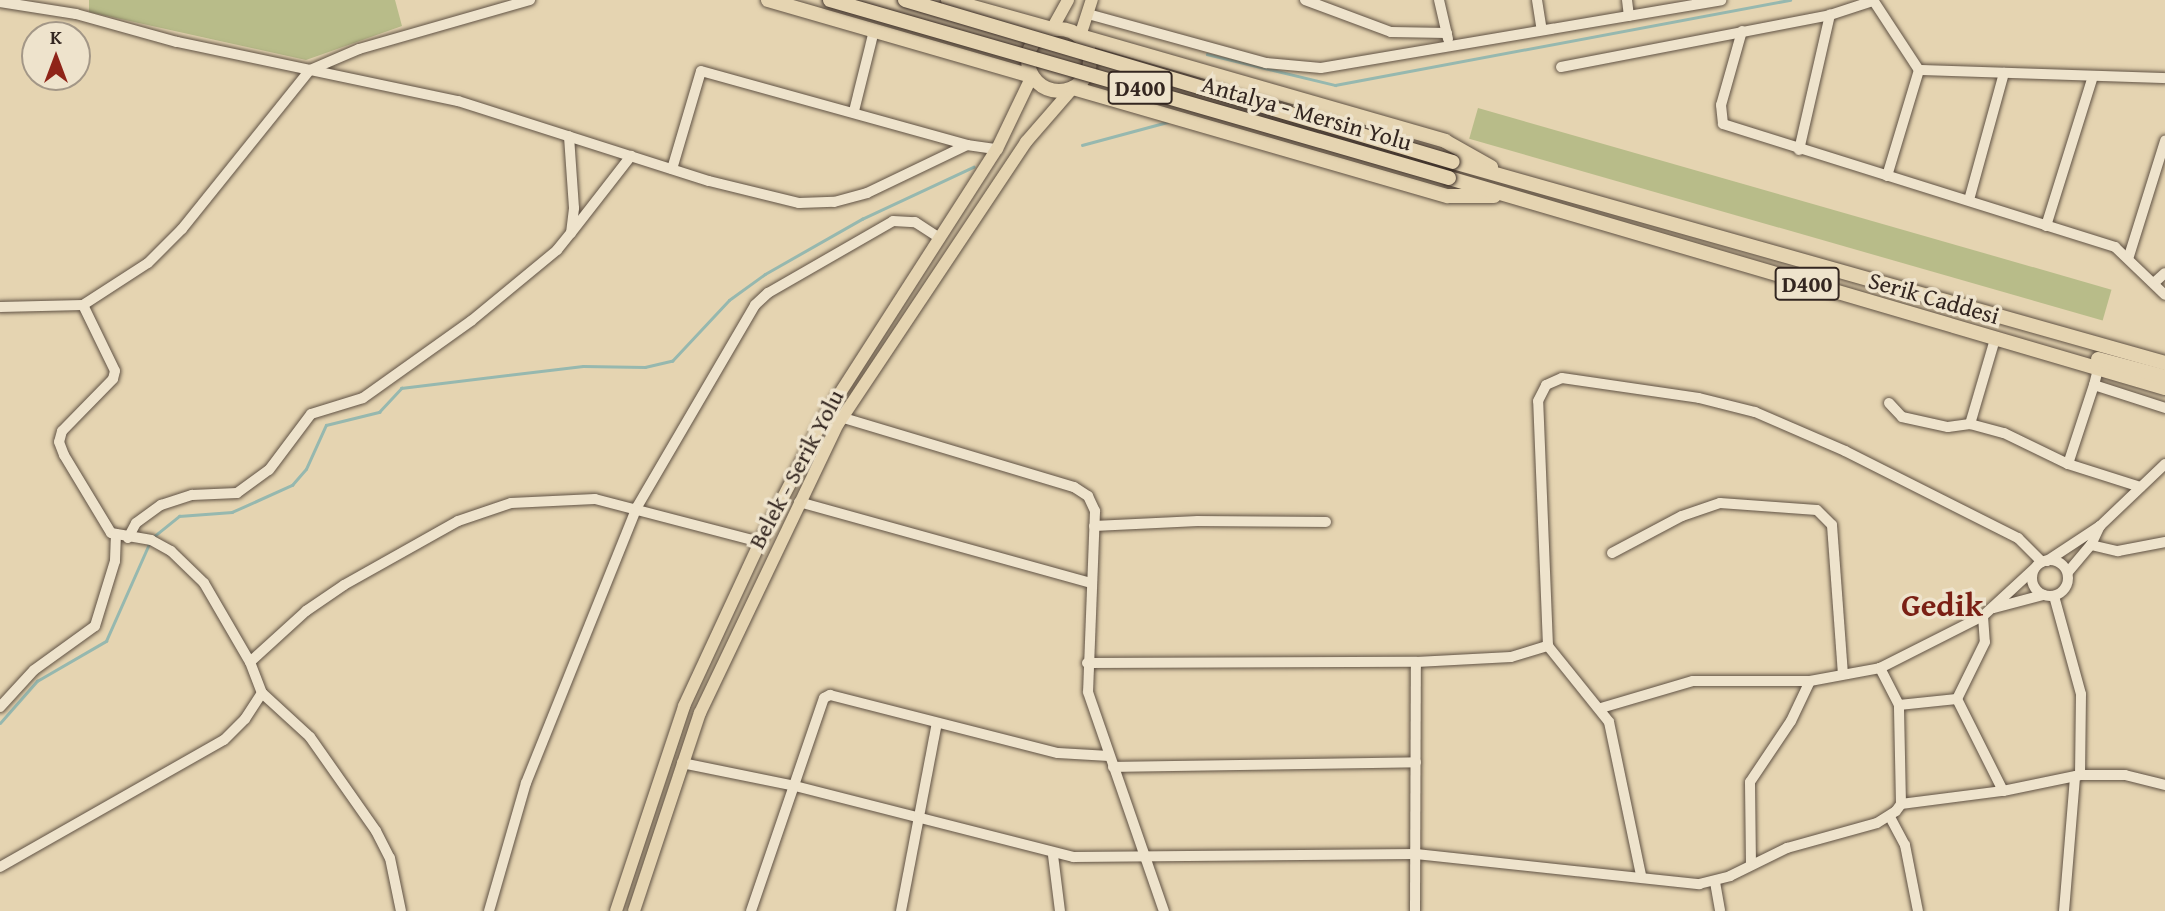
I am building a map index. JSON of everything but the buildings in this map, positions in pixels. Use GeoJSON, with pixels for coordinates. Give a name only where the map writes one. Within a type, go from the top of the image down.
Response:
{"type":"FeatureCollection","features":[{"type":"Feature","properties":{"kind":"highway"},"geometry":{"type":"LineString","coordinates":[[768,0],[1032,76],[1046,89],[1073,88],[1448,196],[1510,196]]}},
{"type":"Feature","properties":{"kind":"highway","name":"Antalya - Mersin Yolu"},"geometry":{"type":"LineString","coordinates":[[830,0],[1449,178]]}},
{"type":"Feature","properties":{"kind":"highway","name":"Antalya - Mersin Yolu"},"geometry":{"type":"LineString","coordinates":[[905,0],[1453,162]]}},
{"type":"Feature","properties":{"kind":"highway"},"geometry":{"type":"LineString","coordinates":[[948,0],[1445,141],[1514,179]]}},
{"type":"Feature","properties":{"kind":"highway"},"geometry":{"type":"LineString","coordinates":[[1032,76],[1030,48],[1052,29]]}},
{"type":"Feature","properties":{"kind":"highway"},"geometry":{"type":"LineString","coordinates":[[1073,88],[1085,78],[1090,64],[1088,49],[1080,36]]}},
{"type":"Feature","properties":{"kind":"highway","name":"Serik Caddesi"},"geometry":{"type":"LineString","coordinates":[[1453,162],[2165,363]]}},
{"type":"Feature","properties":{"kind":"highway","name":"Serik Caddesi"},"geometry":{"type":"LineString","coordinates":[[1449,178],[2165,388]]}},
{"type":"Feature","properties":{"kind":"highway"},"geometry":{"type":"LineString","coordinates":[[2052,355],[2082,355],[2165,377]]}},
{"type":"Feature","properties":{"kind":"main road"},"geometry":{"type":"LineString","coordinates":[[1052,29],[1068,0]]}},
{"type":"Feature","properties":{"kind":"main road"},"geometry":{"type":"LineString","coordinates":[[1080,36],[1092,0]]}},
{"type":"Feature","properties":{"kind":"main road","name":"Belek - Serik Yolu"},"geometry":{"type":"LineString","coordinates":[[617,911],[684,706],[760,542],[827,413],[997,149],[1032,76]]}},
{"type":"Feature","properties":{"kind":"main road","name":"Belek - Serik Yolu"},"geometry":{"type":"LineString","coordinates":[[634,911],[681,763],[700,713],[842,417],[1026,142],[1073,88]]}},
{"type":"Feature","properties":{"kind":"street"},"geometry":{"type":"LineString","coordinates":[[0,307],[83,305],[94,301],[167,246],[310,70],[359,49],[530,0]]}},
{"type":"Feature","properties":{"kind":"street"},"geometry":{"type":"LineString","coordinates":[[1304,0],[1346,11],[1391,32],[1447,33]]}},
{"type":"Feature","properties":{"kind":"street"},"geometry":{"type":"LineString","coordinates":[[1344,0],[1346,11]]}},
{"type":"Feature","properties":{"kind":"street"},"geometry":{"type":"LineString","coordinates":[[1439,0],[1450,46]]}},
{"type":"Feature","properties":{"kind":"street"},"geometry":{"type":"LineString","coordinates":[[1537,0],[1542,30]]}},
{"type":"Feature","properties":{"kind":"street"},"geometry":{"type":"LineString","coordinates":[[1627,0],[1629,16]]}},
{"type":"Feature","properties":{"kind":"street"},"geometry":{"type":"LineString","coordinates":[[1088,13],[1292,67],[1342,66],[1721,0]]}},
{"type":"Feature","properties":{"kind":"street"},"geometry":{"type":"LineString","coordinates":[[1561,67],[1830,15],[1873,1],[1919,70]]}},
{"type":"Feature","properties":{"kind":"street"},"geometry":{"type":"LineString","coordinates":[[0,2],[76,14],[177,42],[458,101],[672,169],[778,199],[834,202],[867,193],[967,145]]}},
{"type":"Feature","properties":{"kind":"street"},"geometry":{"type":"LineString","coordinates":[[1799,150],[1830,15]]}},
{"type":"Feature","properties":{"kind":"street"},"geometry":{"type":"LineString","coordinates":[[854,111],[874,31]]}},
{"type":"Feature","properties":{"kind":"street"},"geometry":{"type":"LineString","coordinates":[[1742,31],[1721,105],[1723,124],[2115,247],[2129,256],[2165,295]]}},
{"type":"Feature","properties":{"kind":"street"},"geometry":{"type":"LineString","coordinates":[[1919,70],[2165,78]]}},
{"type":"Feature","properties":{"kind":"street"},"geometry":{"type":"LineString","coordinates":[[1887,176],[1919,70]]}},
{"type":"Feature","properties":{"kind":"street"},"geometry":{"type":"LineString","coordinates":[[672,169],[701,71],[854,111],[967,145],[997,149]]}},
{"type":"Feature","properties":{"kind":"street"},"geometry":{"type":"LineString","coordinates":[[1969,200],[2004,73]]}},
{"type":"Feature","properties":{"kind":"street"},"geometry":{"type":"LineString","coordinates":[[2046,226],[2093,76]]}},
{"type":"Feature","properties":{"kind":"street"},"geometry":{"type":"LineString","coordinates":[[569,136],[574,208],[571,233]]}},
{"type":"Feature","properties":{"kind":"street"},"geometry":{"type":"LineString","coordinates":[[2129,256],[2165,141]]}},
{"type":"Feature","properties":{"kind":"street"},"geometry":{"type":"LineString","coordinates":[[128,538],[136,523],[161,505],[192,495],[237,494],[269,470],[311,414],[363,398],[523,280],[571,233],[631,156]]}},
{"type":"Feature","properties":{"kind":"street"},"geometry":{"type":"LineString","coordinates":[[489,911],[526,783],[637,507],[763,296],[893,221],[915,222],[940,238]]}},
{"type":"Feature","properties":{"kind":"street"},"geometry":{"type":"LineString","coordinates":[[2155,282],[2165,273]]}},
{"type":"Feature","properties":{"kind":"street"},"geometry":{"type":"LineString","coordinates":[[83,305],[115,371],[113,379],[62,431],[59,442],[104,525],[116,534],[151,540],[171,551],[204,583],[250,662],[262,693],[310,737],[376,831],[390,858],[401,911]]}},
{"type":"Feature","properties":{"kind":"street"},"geometry":{"type":"LineString","coordinates":[[1970,424],[1995,339]]}},
{"type":"Feature","properties":{"kind":"street"},"geometry":{"type":"LineString","coordinates":[[2068,464],[2098,369]]}},
{"type":"Feature","properties":{"kind":"street"},"geometry":{"type":"LineString","coordinates":[[1641,875],[1614,737],[1601,708],[1548,646],[1538,401],[1546,385],[1562,378],[1699,398],[1755,412],[1845,451],[2018,538],[2041,564]]}},
{"type":"Feature","properties":{"kind":"street"},"geometry":{"type":"LineString","coordinates":[[2094,385],[2165,408]]}},
{"type":"Feature","properties":{"kind":"street"},"geometry":{"type":"LineString","coordinates":[[1889,404],[1902,417],[1921,422],[1948,427],[1970,424],[2004,433],[2068,464],[2140,487]]}},
{"type":"Feature","properties":{"kind":"street"},"geometry":{"type":"LineString","coordinates":[[827,413],[1080,490],[1093,503],[1088,692],[1143,859],[1164,911]]}},
{"type":"Feature","properties":{"kind":"street"},"geometry":{"type":"LineString","coordinates":[[1601,708],[1693,681],[1810,681],[1880,668],[1983,616],[2041,564],[2100,526],[2165,464]]}},
{"type":"Feature","properties":{"kind":"street"},"geometry":{"type":"LineString","coordinates":[[250,662],[306,611],[344,585],[479,513],[511,503],[565,497],[637,507],[760,542]]}},
{"type":"Feature","properties":{"kind":"street"},"geometry":{"type":"LineString","coordinates":[[799,502],[1091,583]]}},
{"type":"Feature","properties":{"kind":"street"},"geometry":{"type":"LineString","coordinates":[[1612,553],[1682,516],[1720,503],[1817,510],[1832,525],[1843,674]]}},
{"type":"Feature","properties":{"kind":"street"},"geometry":{"type":"LineString","coordinates":[[1094,526],[1198,520],[1326,522]]}},
{"type":"Feature","properties":{"kind":"street"},"geometry":{"type":"LineString","coordinates":[[1994,608],[2049,596],[2066,588],[2068,572],[2091,545],[2100,526]]}},
{"type":"Feature","properties":{"kind":"street"},"geometry":{"type":"LineString","coordinates":[[0,707],[34,670],[95,626],[115,561],[116,534]]}},
{"type":"Feature","properties":{"kind":"street"},"geometry":{"type":"LineString","coordinates":[[2091,545],[2119,551],[2165,542]]}},
{"type":"Feature","properties":{"kind":"street"},"geometry":{"type":"LineString","coordinates":[[2041,564],[2057,561],[2068,572]]}},
{"type":"Feature","properties":{"kind":"street"},"geometry":{"type":"LineString","coordinates":[[2041,564],[2033,584],[2049,596],[2080,685],[2078,775],[2064,911]]}},
{"type":"Feature","properties":{"kind":"street"},"geometry":{"type":"LineString","coordinates":[[1957,699],[1984,642],[1983,616]]}},
{"type":"Feature","properties":{"kind":"street"},"geometry":{"type":"LineString","coordinates":[[1087,663],[1416,662],[1511,657],[1548,646]]}},
{"type":"Feature","properties":{"kind":"street"},"geometry":{"type":"LineString","coordinates":[[1415,911],[1416,662]]}},
{"type":"Feature","properties":{"kind":"street"},"geometry":{"type":"LineString","coordinates":[[681,763],[795,786],[1053,855],[1143,859],[1416,854],[1715,882],[1787,848],[1890,817],[1900,804],[1899,705],[1880,668]]}},
{"type":"Feature","properties":{"kind":"street"},"geometry":{"type":"LineString","coordinates":[[1751,864],[1750,782],[1791,721],[1810,681]]}},
{"type":"Feature","properties":{"kind":"street"},"geometry":{"type":"LineString","coordinates":[[0,867],[224,740],[245,719],[262,693]]}},
{"type":"Feature","properties":{"kind":"street"},"geometry":{"type":"LineString","coordinates":[[751,911],[824,698],[830,695],[1058,753],[1109,756]]}},
{"type":"Feature","properties":{"kind":"street"},"geometry":{"type":"LineString","coordinates":[[1957,699],[2003,791]]}},
{"type":"Feature","properties":{"kind":"street"},"geometry":{"type":"LineString","coordinates":[[1899,705],[1957,699]]}},
{"type":"Feature","properties":{"kind":"street"},"geometry":{"type":"LineString","coordinates":[[901,911],[937,723]]}},
{"type":"Feature","properties":{"kind":"street"},"geometry":{"type":"LineString","coordinates":[[1113,767],[1416,762]]}},
{"type":"Feature","properties":{"kind":"street"},"geometry":{"type":"LineString","coordinates":[[1900,804],[2003,791],[2078,775],[2125,775],[2165,785]]}},
{"type":"Feature","properties":{"kind":"street"},"geometry":{"type":"LineString","coordinates":[[1890,817],[1905,845],[1918,911]]}},
{"type":"Feature","properties":{"kind":"street"},"geometry":{"type":"LineString","coordinates":[[1053,855],[1060,911]]}},
{"type":"Feature","properties":{"kind":"street"},"geometry":{"type":"LineString","coordinates":[[1715,882],[1720,911]]}},
{"type":"Feature","properties":{"kind":"green space"},"geometry":{"type":"Polygon","coordinates":[[[89,0],[395,0],[402,26],[306,60],[89,12],[89,0]]]}},
{"type":"Feature","properties":{"kind":"green space"},"geometry":{"type":"Polygon","coordinates":[[[1478,108],[2111,290],[2103,320],[1469,139],[1478,108]]]}},
{"type":"Feature","properties":{"kind":"waterway"},"geometry":{"type":"LineString","coordinates":[[1207,54],[1335,85],[1790,0]]}},
{"type":"Feature","properties":{"kind":"waterway"},"geometry":{"type":"LineString","coordinates":[[1082,145],[1167,122]]}},
{"type":"Feature","properties":{"kind":"waterway"},"geometry":{"type":"LineString","coordinates":[[152,538],[179,516],[232,512],[292,485],[306,469],[326,425],[379,412],[401,388],[583,366],[645,367],[672,361],[729,300],[765,274],[862,219],[973,167]]}},
{"type":"Feature","properties":{"kind":"waterway"},"geometry":{"type":"LineString","coordinates":[[0,723],[37,681],[106,641],[149,544]]}},
{"type":"Feature","properties":{"kind":"district","name":"Gedik"},"geometry":{"type":"Point","coordinates":[1942,605]}}]}
